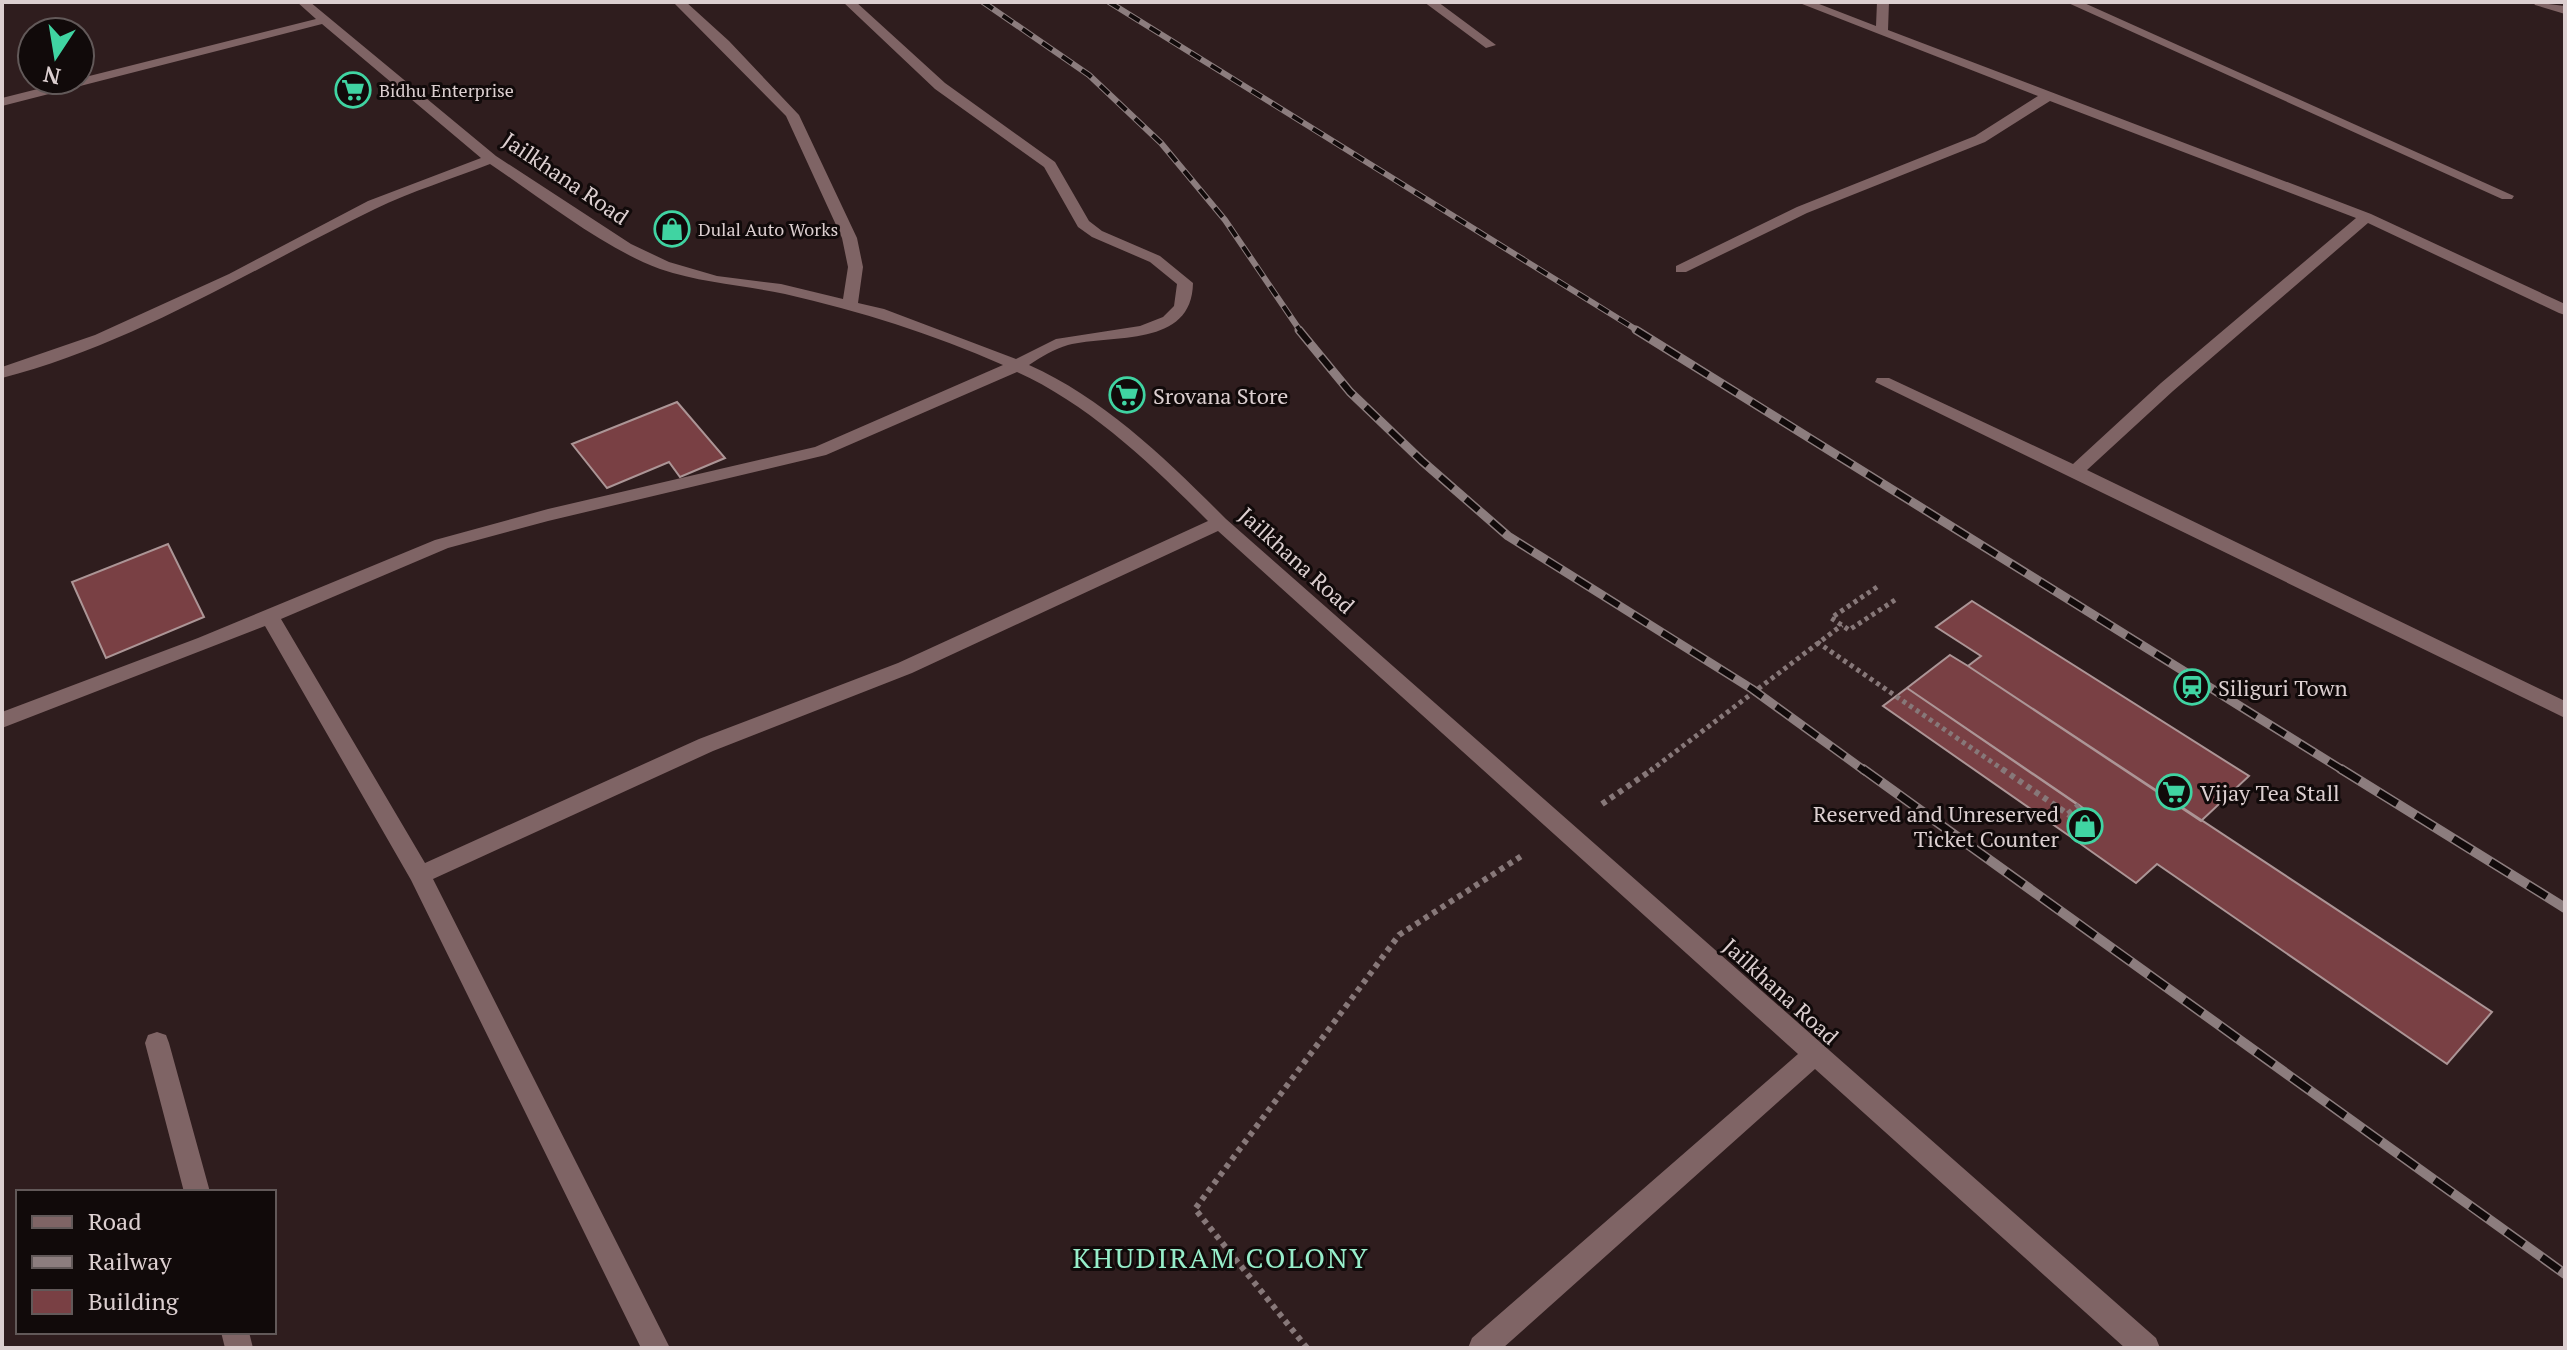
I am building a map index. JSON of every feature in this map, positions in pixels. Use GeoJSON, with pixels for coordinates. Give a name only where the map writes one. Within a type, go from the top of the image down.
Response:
{"type":"FeatureCollection","features":[{"type":"Feature","properties":{"kind":"street","name":"Jailkhana Road"},"geometry":{"type":"LineString","coordinates":[[303,2],[491,159],[626,247],[664,265],[715,280],[781,289],[850,304],[1018,365],[1100,415],[1164,467],[1220,523],[2146,1348]]}},
{"type":"Feature","properties":{"kind":"street"},"geometry":{"type":"LineString","coordinates":[[679,2],[719,35],[796,121],[850,234],[857,279],[850,304]]}},
{"type":"Feature","properties":{"kind":"street"},"geometry":{"type":"LineString","coordinates":[[2,720],[269,616],[442,544],[548,515],[820,451],[1018,365],[1040,351],[1065,341],[1160,325],[1178,313],[1185,298],[1185,283],[1155,259],[1097,234],[1083,224],[1050,165],[940,86],[849,2]]}},
{"type":"Feature","properties":{"kind":"street"},"geometry":{"type":"LineString","coordinates":[[1430,2],[1490,45]]}},
{"type":"Feature","properties":{"kind":"street"},"geometry":{"type":"LineString","coordinates":[[1803,2],[2366,217],[2565,310]]}},
{"type":"Feature","properties":{"kind":"street"},"geometry":{"type":"LineString","coordinates":[[1882,32],[1883,2]]}},
{"type":"Feature","properties":{"kind":"street"},"geometry":{"type":"LineString","coordinates":[[2072,2],[2507,196]]}},
{"type":"Feature","properties":{"kind":"street"},"geometry":{"type":"LineString","coordinates":[[2539,2],[2565,10]]}},
{"type":"Feature","properties":{"kind":"street"},"geometry":{"type":"LineString","coordinates":[[2,102],[325,20]]}},
{"type":"Feature","properties":{"kind":"street"},"geometry":{"type":"LineString","coordinates":[[1681,269],[1802,210],[1980,139],[2048,96]]}},
{"type":"Feature","properties":{"kind":"street"},"geometry":{"type":"LineString","coordinates":[[2,373],[101,338],[234,277],[373,204],[491,159]]}},
{"type":"Feature","properties":{"kind":"street"},"geometry":{"type":"LineString","coordinates":[[2075,471],[2167,387],[2366,217]]}},
{"type":"Feature","properties":{"kind":"street"},"geometry":{"type":"LineString","coordinates":[[1883,382],[2075,471],[2565,710]]}},
{"type":"Feature","properties":{"kind":"street"},"geometry":{"type":"LineString","coordinates":[[420,875],[706,745],[905,668],[1220,523]]}},
{"type":"Feature","properties":{"kind":"street"},"geometry":{"type":"LineString","coordinates":[[269,616],[420,875],[656,1348]]}},
{"type":"Feature","properties":{"kind":"street"},"geometry":{"type":"LineString","coordinates":[[157,1043],[196,1190]]}},
{"type":"Feature","properties":{"kind":"street"},"geometry":{"type":"LineString","coordinates":[[1482,1348],[1815,1054]]}},
{"type":"Feature","properties":{"kind":"path"},"geometry":{"type":"LineString","coordinates":[[1877,587],[1831,618],[1849,630],[1895,600]]}},
{"type":"Feature","properties":{"kind":"path"},"geometry":{"type":"LineString","coordinates":[[1307,1348],[1195,1209],[1399,935],[1641,778],[1752,689],[1842,625]]}},
{"type":"Feature","properties":{"kind":"path"},"geometry":{"type":"LineString","coordinates":[[1817,642],[2078,821]]}},
{"type":"Feature","properties":{"kind":"path"},"geometry":{"type":"LineString","coordinates":[[2068,814],[2079,805]]}},
{"type":"Feature","properties":{"kind":"building"},"geometry":{"type":"Polygon","coordinates":[[[677,402],[725,458],[680,477],[669,462],[607,488],[572,444],[677,402]]]}},
{"type":"Feature","properties":{"kind":"building"},"geometry":{"type":"Polygon","coordinates":[[[168,544],[204,617],[106,658],[72,582],[168,544]]]}},
{"type":"Feature","properties":{"kind":"building"},"geometry":{"type":"Polygon","coordinates":[[[1972,601],[2249,776],[2201,821],[1968,666],[1981,656],[1936,627],[1972,601]]]}},
{"type":"Feature","properties":{"kind":"building"},"geometry":{"type":"Polygon","coordinates":[[[1950,655],[2492,1012],[2447,1064],[2157,864],[2136,883],[2068,835],[2091,814],[1907,688],[1950,655]]]}},
{"type":"Feature","properties":{"kind":"building"},"geometry":{"type":"Polygon","coordinates":[[[1907,688],[2091,814],[2068,835],[1883,706],[1907,688]]]}},
{"type":"Feature","properties":{"kind":"railway"},"geometry":{"type":"LineString","coordinates":[[983,2],[1089,75],[1161,143],[1225,220],[1301,332]]}},
{"type":"Feature","properties":{"kind":"railway"},"geometry":{"type":"LineString","coordinates":[[1109,2],[1640,332]]}},
{"type":"Feature","properties":{"kind":"railway"},"geometry":{"type":"LineString","coordinates":[[1299,330],[1350,392],[1422,461],[1508,536],[1752,689],[1865,771]]}},
{"type":"Feature","properties":{"kind":"railway"},"geometry":{"type":"LineString","coordinates":[[1636,330],[2344,771]]}},
{"type":"Feature","properties":{"kind":"railway"},"geometry":{"type":"LineString","coordinates":[[1863,769],[2565,1274]]}},
{"type":"Feature","properties":{"kind":"railway"},"geometry":{"type":"LineString","coordinates":[[2341,769],[2565,908]]}},
{"type":"Feature","properties":{"kind":"place","name":"Bidhu Enterprise"},"geometry":{"type":"Point","coordinates":[353,90]}},
{"type":"Feature","properties":{"kind":"place","name":"Dulal Auto Works"},"geometry":{"type":"Point","coordinates":[672,229]}},
{"type":"Feature","properties":{"kind":"place","name":"Srovana Store"},"geometry":{"type":"Point","coordinates":[1127,395]}},
{"type":"Feature","properties":{"kind":"place","name":"Siliguri Town"},"geometry":{"type":"Point","coordinates":[2192,687]}},
{"type":"Feature","properties":{"kind":"place","name":"Vijay Tea Stall"},"geometry":{"type":"Point","coordinates":[2174,792]}},
{"type":"Feature","properties":{"kind":"place","name":"Reserved and Unreserved Ticket Counter"},"geometry":{"type":"Point","coordinates":[2085,826]}},
{"type":"Feature","properties":{"kind":"district","name":"KHUDIRAM COLONY"},"geometry":{"type":"Point","coordinates":[1221,1257]}}]}
